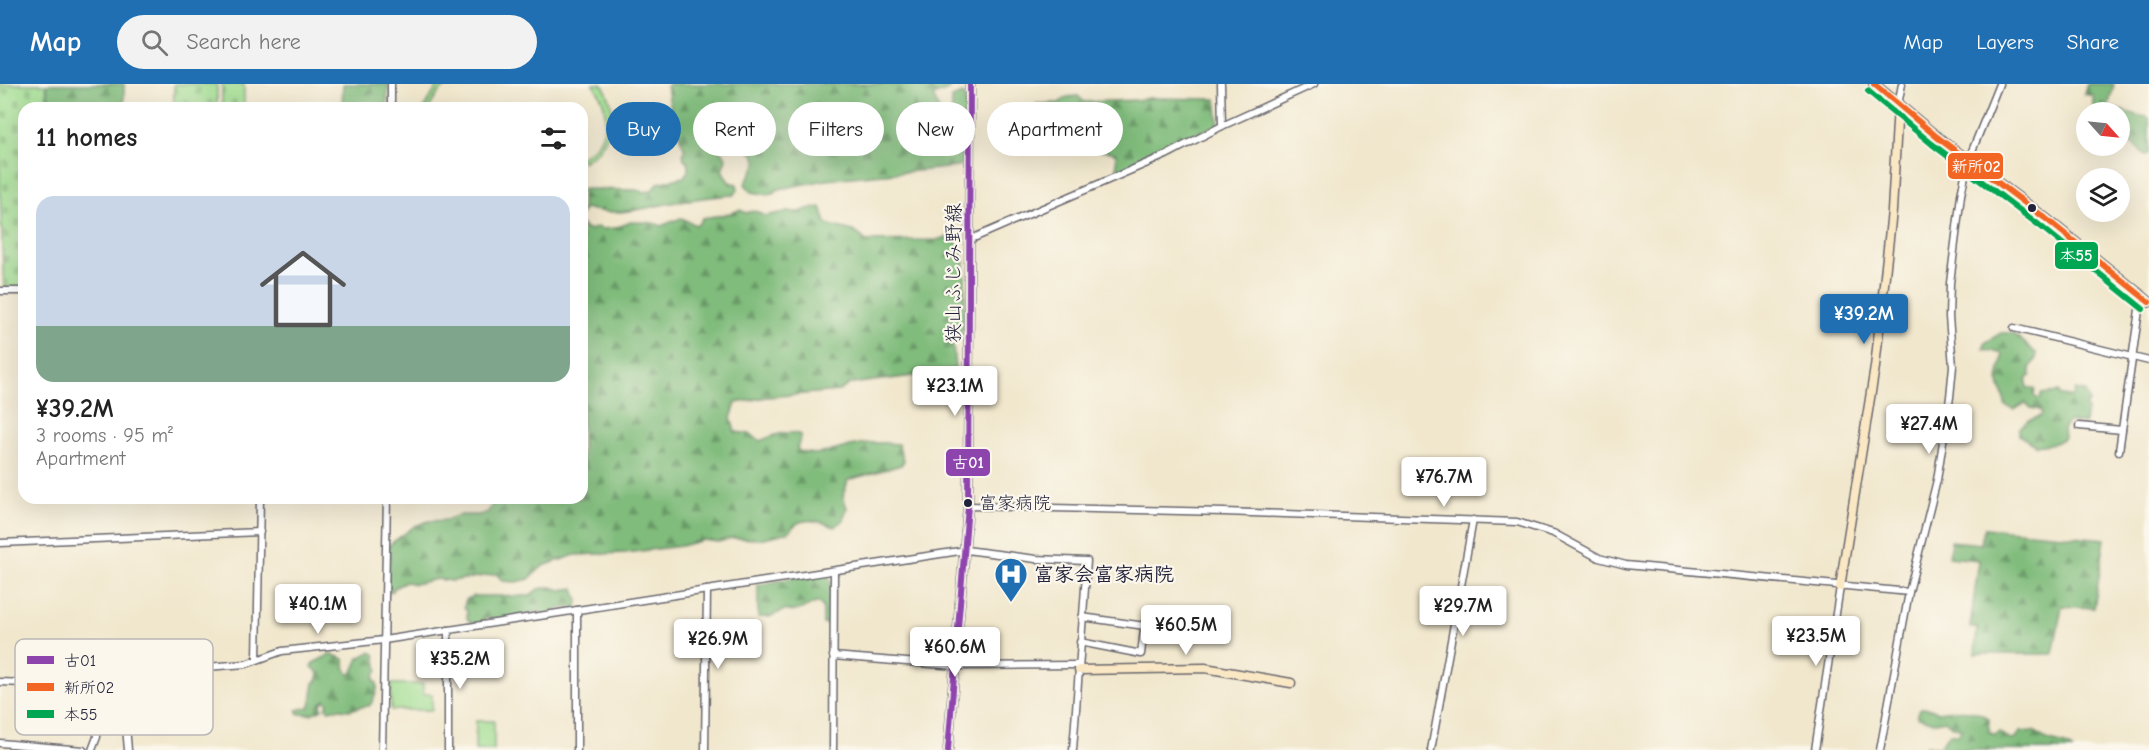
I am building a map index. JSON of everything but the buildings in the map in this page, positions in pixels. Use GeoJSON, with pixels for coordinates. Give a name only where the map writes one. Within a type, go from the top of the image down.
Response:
{"type":"FeatureCollection","features":[{"type":"Feature","properties":{"kind":"main road"},"geometry":{"type":"LineString","coordinates":[[1874,84],[1968,161],[2045,218],[2145,299]]}},
{"type":"Feature","properties":{"kind":"street"},"geometry":{"type":"LineString","coordinates":[[391,84],[391,102]]}},
{"type":"Feature","properties":{"kind":"street","name":"狭山ふじみ野線"},"geometry":{"type":"LineString","coordinates":[[948,750],[968,506],[970,84]]}},
{"type":"Feature","properties":{"kind":"street"},"geometry":{"type":"LineString","coordinates":[[1221,84],[1222,126]]}},
{"type":"Feature","properties":{"kind":"street"},"geometry":{"type":"LineString","coordinates":[[969,240],[1166,154],[1314,84]]}},
{"type":"Feature","properties":{"kind":"street"},"geometry":{"type":"LineString","coordinates":[[1815,750],[1875,367],[1892,211],[1898,105],[1902,84]]}},
{"type":"Feature","properties":{"kind":"street"},"geometry":{"type":"LineString","coordinates":[[1880,750],[1909,592],[1937,480],[1950,397],[1953,366],[1949,317],[1950,283],[1955,235],[1968,161],[1998,84]]}},
{"type":"Feature","properties":{"kind":"street"},"geometry":{"type":"LineString","coordinates":[[0,291],[18,291]]}},
{"type":"Feature","properties":{"kind":"street"},"geometry":{"type":"LineString","coordinates":[[2119,451],[2132,356],[2145,299]]}},
{"type":"Feature","properties":{"kind":"street"},"geometry":{"type":"LineString","coordinates":[[2014,328],[2149,361]]}},
{"type":"Feature","properties":{"kind":"street"},"geometry":{"type":"LineString","coordinates":[[2079,426],[2122,430]]}},
{"type":"Feature","properties":{"kind":"street"},"geometry":{"type":"LineString","coordinates":[[257,659],[260,504]]}},
{"type":"Feature","properties":{"kind":"street"},"geometry":{"type":"LineString","coordinates":[[382,750],[387,504]]}},
{"type":"Feature","properties":{"kind":"street"},"geometry":{"type":"LineString","coordinates":[[968,506],[1517,522],[1553,533],[1599,558],[1626,566],[1909,592]]}},
{"type":"Feature","properties":{"kind":"street"},"geometry":{"type":"LineString","coordinates":[[1431,750],[1473,520]]}},
{"type":"Feature","properties":{"kind":"street"},"geometry":{"type":"LineString","coordinates":[[0,543],[260,532]]}},
{"type":"Feature","properties":{"kind":"street"},"geometry":{"type":"LineString","coordinates":[[213,666],[246,663],[282,651],[384,640],[966,550],[1035,559],[1087,561],[1073,750]]}},
{"type":"Feature","properties":{"kind":"street"},"geometry":{"type":"LineString","coordinates":[[833,750],[834,571]]}},
{"type":"Feature","properties":{"kind":"street"},"geometry":{"type":"LineString","coordinates":[[705,750],[707,590]]}},
{"type":"Feature","properties":{"kind":"street"},"geometry":{"type":"LineString","coordinates":[[577,610],[577,750]]}},
{"type":"Feature","properties":{"kind":"street"},"geometry":{"type":"LineString","coordinates":[[1082,617],[1145,626]]}},
{"type":"Feature","properties":{"kind":"street"},"geometry":{"type":"LineString","coordinates":[[1140,668],[1145,622],[1178,626]]}},
{"type":"Feature","properties":{"kind":"street"},"geometry":{"type":"LineString","coordinates":[[447,750],[448,630]]}},
{"type":"Feature","properties":{"kind":"street"},"geometry":{"type":"LineString","coordinates":[[1080,642],[1141,654]]}},
{"type":"Feature","properties":{"kind":"street"},"geometry":{"type":"LineString","coordinates":[[833,656],[956,666],[1173,670],[1205,668],[1291,682]]}},
{"type":"Feature","properties":{"kind":"street"},"geometry":{"type":"LineString","coordinates":[[0,682],[15,683]]}},
{"type":"Feature","properties":{"kind":"street"},"geometry":{"type":"LineString","coordinates":[[92,750],[97,735]]}},
{"type":"Feature","properties":{"kind":"street"},"geometry":{"type":"LineString","coordinates":[[127,735],[128,750]]}},
{"type":"Feature","properties":{"kind":"street"},"geometry":{"type":"LineString","coordinates":[[0,743],[83,750]]}},
{"type":"Feature","properties":{"kind":"green space"},"geometry":{"type":"Polygon","coordinates":[[[0,84],[46,84],[48,102],[18,102],[18,288],[4,289],[0,190],[0,84]]]}},
{"type":"Feature","properties":{"kind":"green space"},"geometry":{"type":"Polygon","coordinates":[[[47,84],[124,84],[124,102],[48,102],[47,84]]]}},
{"type":"Feature","properties":{"kind":"green space"},"geometry":{"type":"Polygon","coordinates":[[[174,84],[217,84],[217,102],[174,102],[174,84]]]}},
{"type":"Feature","properties":{"kind":"green space"},"geometry":{"type":"Polygon","coordinates":[[[222,84],[244,84],[244,102],[222,102],[222,84]]]}},
{"type":"Feature","properties":{"kind":"green space"},"geometry":{"type":"Polygon","coordinates":[[[343,84],[388,84],[387,102],[342,102],[343,84]]]}},
{"type":"Feature","properties":{"kind":"green space"},"geometry":{"type":"Polygon","coordinates":[[[439,84],[449,84],[439,92],[433,102],[428,102],[439,84]]]}},
{"type":"Feature","properties":{"kind":"green space"},"geometry":{"type":"Polygon","coordinates":[[[593,84],[602,84],[610,102],[606,102],[606,139],[588,158],[588,152],[603,133],[605,113],[603,103],[593,84]]]}},
{"type":"Feature","properties":{"kind":"green space"},"geometry":{"type":"Polygon","coordinates":[[[669,84],[951,84],[948,90],[933,96],[936,102],[896,102],[896,156],[966,156],[963,163],[957,167],[831,179],[779,189],[769,195],[752,192],[745,184],[757,163],[755,156],[776,156],[776,102],[693,102],[693,156],[725,156],[722,170],[729,182],[737,184],[738,190],[734,195],[687,200],[623,212],[588,209],[588,189],[645,192],[652,190],[658,183],[684,177],[689,169],[688,162],[684,159],[685,150],[681,140],[681,102],[670,102],[667,87],[669,84]]]}},
{"type":"Feature","properties":{"kind":"green space"},"geometry":{"type":"Polygon","coordinates":[[[2087,84],[2114,84],[2109,102],[2093,102],[2093,96],[2084,94],[2087,84]]]}},
{"type":"Feature","properties":{"kind":"green space"},"geometry":{"type":"Polygon","coordinates":[[[962,94],[965,96],[965,102],[952,102],[952,98],[962,94]]]}},
{"type":"Feature","properties":{"kind":"green space"},"geometry":{"type":"Polygon","coordinates":[[[1078,96],[1084,102],[1060,102],[1067,97],[1078,96]]]}},
{"type":"Feature","properties":{"kind":"green space"},"geometry":{"type":"Polygon","coordinates":[[[1150,98],[1216,99],[1219,124],[1151,153],[1124,168],[1117,169],[1116,156],[1123,156],[1123,102],[1084,102],[1150,98]]]}},
{"type":"Feature","properties":{"kind":"green space"},"geometry":{"type":"Polygon","coordinates":[[[2130,113],[2149,118],[2149,154],[2145,155],[2130,143],[2130,113]]]}},
{"type":"Feature","properties":{"kind":"green space"},"geometry":{"type":"Polygon","coordinates":[[[821,207],[826,223],[855,232],[866,241],[937,240],[946,237],[955,239],[965,262],[963,330],[953,345],[955,368],[952,371],[850,384],[839,391],[767,397],[736,403],[731,418],[735,432],[751,434],[759,441],[780,434],[796,433],[801,435],[797,450],[805,453],[823,453],[868,443],[898,444],[904,461],[901,465],[848,480],[843,497],[847,508],[843,520],[835,527],[816,521],[804,521],[793,526],[789,532],[760,539],[732,538],[718,542],[703,540],[681,546],[625,553],[575,555],[543,566],[529,579],[516,582],[502,581],[497,574],[452,581],[437,579],[415,584],[406,582],[388,592],[389,545],[415,526],[459,515],[479,515],[488,512],[492,504],[588,504],[588,230],[598,227],[615,228],[631,222],[661,226],[681,218],[696,225],[702,218],[740,210],[765,216],[800,212],[821,207]]]}},
{"type":"Feature","properties":{"kind":"green space"},"geometry":{"type":"Polygon","coordinates":[[[2001,333],[2013,333],[2036,353],[2036,358],[2030,368],[2031,375],[2027,380],[2027,388],[2035,389],[2034,396],[2038,399],[2041,398],[2041,394],[2059,392],[2060,396],[2070,397],[2074,395],[2075,390],[2086,392],[2089,401],[2085,406],[2087,409],[2085,423],[2069,421],[2063,429],[2064,438],[2055,443],[2036,446],[2019,435],[2019,428],[2028,421],[2041,416],[2042,413],[2026,403],[2014,410],[2006,406],[1998,380],[2003,354],[1984,349],[1985,343],[2001,333]]]}},
{"type":"Feature","properties":{"kind":"green space"},"geometry":{"type":"Polygon","coordinates":[[[1984,528],[2105,539],[2094,608],[2062,606],[2053,654],[1975,654],[1977,628],[1970,627],[1979,560],[1949,557],[1951,541],[1981,544],[1984,528]]]}},
{"type":"Feature","properties":{"kind":"green space"},"geometry":{"type":"Polygon","coordinates":[[[827,571],[832,597],[829,600],[830,623],[823,624],[823,608],[820,603],[794,611],[785,610],[769,617],[758,617],[758,585],[827,571]]]}},
{"type":"Feature","properties":{"kind":"green space"},"geometry":{"type":"Polygon","coordinates":[[[551,587],[561,590],[574,588],[578,601],[577,608],[561,608],[544,614],[539,611],[506,619],[486,618],[484,622],[473,624],[467,619],[464,607],[466,599],[474,596],[530,596],[538,589],[551,587]]]}},
{"type":"Feature","properties":{"kind":"green space"},"geometry":{"type":"Polygon","coordinates":[[[370,652],[375,654],[378,671],[374,680],[377,683],[376,692],[369,706],[349,710],[329,710],[326,708],[328,704],[325,700],[321,704],[322,709],[311,714],[299,714],[297,710],[310,707],[314,683],[318,677],[317,671],[312,667],[313,663],[331,654],[344,659],[345,668],[349,674],[352,674],[359,658],[370,652]]]}},
{"type":"Feature","properties":{"kind":"green space"},"geometry":{"type":"Polygon","coordinates":[[[391,684],[423,684],[423,694],[432,694],[432,710],[391,710],[391,684]]]}},
{"type":"Feature","properties":{"kind":"green space"},"geometry":{"type":"Polygon","coordinates":[[[1921,708],[1938,712],[1958,710],[1979,713],[1989,719],[1989,732],[1995,735],[1999,732],[2011,740],[2016,739],[2020,732],[2033,731],[2046,740],[2065,745],[2072,750],[1924,750],[1926,745],[1939,747],[1950,733],[1957,735],[1962,729],[1952,726],[1945,720],[1935,722],[1918,717],[1918,711],[1921,708]]]}},
{"type":"Feature","properties":{"kind":"green space"},"geometry":{"type":"Polygon","coordinates":[[[476,721],[494,721],[494,750],[475,750],[476,721]]]}},
{"type":"Feature","properties":{"kind":"transit line","name":"古01"},"geometry":{"type":"LineString","coordinates":[[948,750],[968,506],[970,84]]}},
{"type":"Feature","properties":{"kind":"transit line","name":"新所02"},"geometry":{"type":"LineString","coordinates":[[1874,84],[1937,137],[2045,218],[2149,302]]}},
{"type":"Feature","properties":{"kind":"transit line","name":"本55"},"geometry":{"type":"LineString","coordinates":[[1868,91],[2143,309]]}},
{"type":"Feature","properties":{"kind":"place","name":"富家病院"},"geometry":{"type":"Point","coordinates":[968,503]}},
{"type":"Feature","properties":{"kind":"place","name":"富家会富家病院"},"geometry":{"type":"Point","coordinates":[1011,603]}}]}
